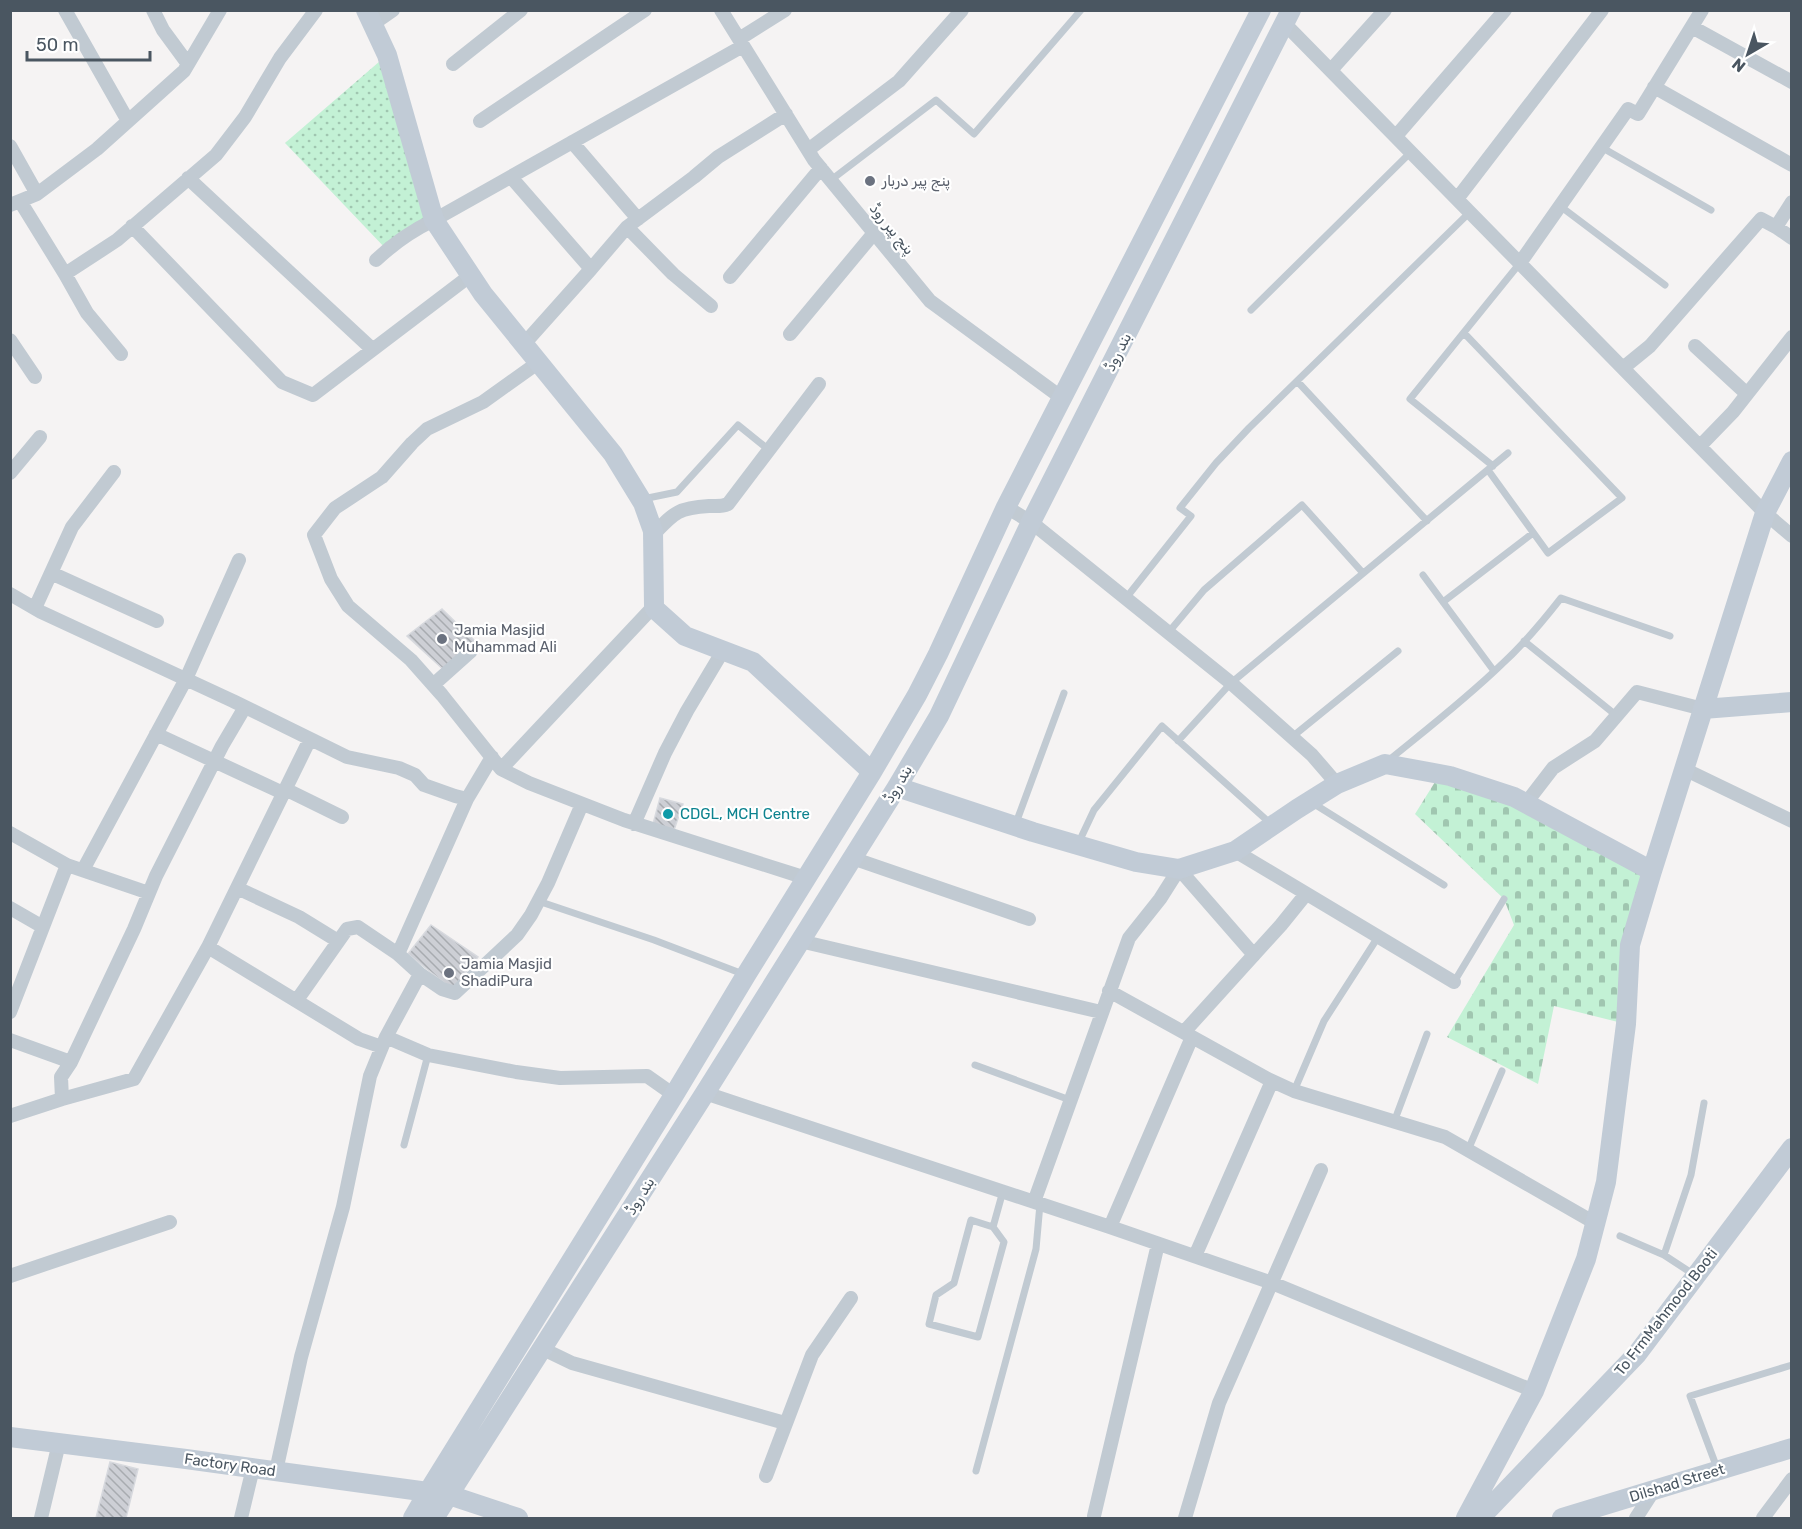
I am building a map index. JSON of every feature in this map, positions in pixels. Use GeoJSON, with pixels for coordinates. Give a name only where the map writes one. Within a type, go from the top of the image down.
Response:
{"type":"FeatureCollection","features":[{"type":"Feature","properties":{"kind":"main road","name":"بند روڈ"},"geometry":{"type":"LineString","coordinates":[[413,1518],[872,772],[917,695],[1006,507],[1261,10]]}},
{"type":"Feature","properties":{"kind":"main road"},"geometry":{"type":"LineString","coordinates":[[370,17],[387,55],[434,220],[483,294],[613,454],[641,499],[653,536],[654,606],[656,610],[685,636],[753,662],[872,772]]}},
{"type":"Feature","properties":{"kind":"main road","name":"بند روڈ"},"geometry":{"type":"LineString","coordinates":[[434,1518],[705,1093],[939,716],[1031,522],[1288,17]]}},
{"type":"Feature","properties":{"kind":"main road"},"geometry":{"type":"LineString","coordinates":[[1466,1518],[1534,1391],[1586,1259],[1606,1182],[1626,1024],[1630,945],[1766,513],[1791,461]]}},
{"type":"Feature","properties":{"kind":"main road"},"geometry":{"type":"LineString","coordinates":[[1703,709],[1791,702]]}},
{"type":"Feature","properties":{"kind":"main road"},"geometry":{"type":"LineString","coordinates":[[897,787],[1077,845],[1136,862],[1179,869],[1235,851],[1337,784],[1385,764],[1450,776],[1514,797],[1652,872]]}},
{"type":"Feature","properties":{"kind":"main road","name":"To FrmMahmood Booti"},"geometry":{"type":"LineString","coordinates":[[1480,1518],[1637,1354],[1791,1148]]}},
{"type":"Feature","properties":{"kind":"main road","name":"Factory Road"},"geometry":{"type":"LineString","coordinates":[[10,1437],[449,1495],[518,1518]]}},
{"type":"Feature","properties":{"kind":"main road","name":"Dilshad Street"},"geometry":{"type":"LineString","coordinates":[[1562,1518],[1791,1448]]}},
{"type":"Feature","properties":{"kind":"street"},"geometry":{"type":"LineString","coordinates":[[65,10],[128,121]]}},
{"type":"Feature","properties":{"kind":"street"},"geometry":{"type":"LineString","coordinates":[[153,10],[163,30],[188,64]]}},
{"type":"Feature","properties":{"kind":"street"},"geometry":{"type":"LineString","coordinates":[[121,354],[87,313],[65,274],[15,203],[37,194],[97,149],[184,71],[220,10]]}},
{"type":"Feature","properties":{"kind":"street"},"geometry":{"type":"LineString","coordinates":[[65,274],[117,240],[216,155],[245,117],[280,58],[316,10]]}},
{"type":"Feature","properties":{"kind":"street"},"geometry":{"type":"LineString","coordinates":[[370,17],[393,10]]}},
{"type":"Feature","properties":{"kind":"street"},"geometry":{"type":"LineString","coordinates":[[453,64],[521,10]]}},
{"type":"Feature","properties":{"kind":"street"},"geometry":{"type":"LineString","coordinates":[[480,121],[645,10]]}},
{"type":"Feature","properties":{"kind":"street","name":"پنج پیر روڈ"},"geometry":{"type":"LineString","coordinates":[[721,10],[808,150],[930,301],[1062,398]]}},
{"type":"Feature","properties":{"kind":"street"},"geometry":{"type":"LineString","coordinates":[[376,260],[414,229],[572,142],[741,42],[785,10]]}},
{"type":"Feature","properties":{"kind":"street"},"geometry":{"type":"LineString","coordinates":[[808,150],[899,81],[962,10]]}},
{"type":"Feature","properties":{"kind":"street"},"geometry":{"type":"LineString","coordinates":[[1331,70],[1385,10]]}},
{"type":"Feature","properties":{"kind":"street"},"geometry":{"type":"LineString","coordinates":[[1396,136],[1505,10]]}},
{"type":"Feature","properties":{"kind":"street"},"geometry":{"type":"LineString","coordinates":[[1457,199],[1602,10]]}},
{"type":"Feature","properties":{"kind":"street"},"geometry":{"type":"LineString","coordinates":[[1520,263],[1628,109],[1638,114],[1702,10]]}},
{"type":"Feature","properties":{"kind":"street"},"geometry":{"type":"LineString","coordinates":[[1288,17],[1331,70],[1791,536]]}},
{"type":"Feature","properties":{"kind":"street"},"geometry":{"type":"LineString","coordinates":[[1692,27],[1791,82]]}},
{"type":"Feature","properties":{"kind":"street"},"geometry":{"type":"LineString","coordinates":[[1654,87],[1791,165]]}},
{"type":"Feature","properties":{"kind":"street"},"geometry":{"type":"LineString","coordinates":[[524,344],[632,223],[718,157],[786,114]]}},
{"type":"Feature","properties":{"kind":"street"},"geometry":{"type":"LineString","coordinates":[[572,142],[673,274],[711,306]]}},
{"type":"Feature","properties":{"kind":"street"},"geometry":{"type":"LineString","coordinates":[[10,146],[37,194]]}},
{"type":"Feature","properties":{"kind":"street"},"geometry":{"type":"LineString","coordinates":[[730,277],[821,168]]}},
{"type":"Feature","properties":{"kind":"street"},"geometry":{"type":"LineString","coordinates":[[511,177],[591,269]]}},
{"type":"Feature","properties":{"kind":"street"},"geometry":{"type":"LineString","coordinates":[[188,178],[372,349]]}},
{"type":"Feature","properties":{"kind":"street"},"geometry":{"type":"LineString","coordinates":[[1776,227],[1791,202]]}},
{"type":"Feature","properties":{"kind":"street"},"geometry":{"type":"LineString","coordinates":[[1623,368],[1650,346],[1761,219],[1791,238]]}},
{"type":"Feature","properties":{"kind":"street"},"geometry":{"type":"LineString","coordinates":[[132,226],[282,382],[313,396],[471,275]]}},
{"type":"Feature","properties":{"kind":"street"},"geometry":{"type":"LineString","coordinates":[[790,334],[874,233]]}},
{"type":"Feature","properties":{"kind":"street"},"geometry":{"type":"LineString","coordinates":[[1701,445],[1732,412],[1791,337]]}},
{"type":"Feature","properties":{"kind":"street"},"geometry":{"type":"LineString","coordinates":[[10,340],[35,377]]}},
{"type":"Feature","properties":{"kind":"street"},"geometry":{"type":"LineString","coordinates":[[1695,346],[1746,394]]}},
{"type":"Feature","properties":{"kind":"street"},"geometry":{"type":"LineString","coordinates":[[539,362],[483,402],[427,429],[411,443],[382,477],[335,508],[314,535],[331,579],[348,606],[411,660],[434,685],[501,769],[529,783],[634,824],[806,878]]}},
{"type":"Feature","properties":{"kind":"street"},"geometry":{"type":"LineString","coordinates":[[653,536],[671,516],[681,509],[720,507],[728,504],[819,384]]}},
{"type":"Feature","properties":{"kind":"street"},"geometry":{"type":"LineString","coordinates":[[10,473],[40,437]]}},
{"type":"Feature","properties":{"kind":"street"},"geometry":{"type":"LineString","coordinates":[[34,608],[72,527],[114,472]]}},
{"type":"Feature","properties":{"kind":"street"},"geometry":{"type":"LineString","coordinates":[[1006,507],[1031,522],[1231,683],[1312,755],[1337,784]]}},
{"type":"Feature","properties":{"kind":"street"},"geometry":{"type":"LineString","coordinates":[[83,870],[186,679],[239,560]]}},
{"type":"Feature","properties":{"kind":"street"},"geometry":{"type":"LineString","coordinates":[[51,573],[157,621]]}},
{"type":"Feature","properties":{"kind":"street"},"geometry":{"type":"LineString","coordinates":[[13,601],[34,608],[347,757],[399,768],[415,775],[424,785],[467,799]]}},
{"type":"Feature","properties":{"kind":"street"},"geometry":{"type":"LineString","coordinates":[[501,769],[654,606]]}},
{"type":"Feature","properties":{"kind":"street"},"geometry":{"type":"LineString","coordinates":[[634,824],[665,753],[724,649]]}},
{"type":"Feature","properties":{"kind":"street"},"geometry":{"type":"LineString","coordinates":[[434,685],[471,651]]}},
{"type":"Feature","properties":{"kind":"street"},"geometry":{"type":"LineString","coordinates":[[1526,803],[1553,768],[1595,741],[1637,692],[1703,709]]}},
{"type":"Feature","properties":{"kind":"street"},"geometry":{"type":"LineString","coordinates":[[62,1099],[61,1077],[134,929],[156,876],[245,707]]}},
{"type":"Feature","properties":{"kind":"street"},"geometry":{"type":"LineString","coordinates":[[156,734],[342,817]]}},
{"type":"Feature","properties":{"kind":"street"},"geometry":{"type":"LineString","coordinates":[[10,1116],[134,1079],[208,946],[310,739]]}},
{"type":"Feature","properties":{"kind":"street"},"geometry":{"type":"LineString","coordinates":[[398,954],[467,799],[492,757]]}},
{"type":"Feature","properties":{"kind":"street"},"geometry":{"type":"LineString","coordinates":[[1684,769],[1791,821]]}},
{"type":"Feature","properties":{"kind":"street"},"geometry":{"type":"LineString","coordinates":[[297,1000],[347,929],[358,927],[398,954],[420,974],[442,989],[455,993],[517,935],[548,883],[582,804]]}},
{"type":"Feature","properties":{"kind":"street"},"geometry":{"type":"LineString","coordinates":[[10,833],[67,865],[149,893]]}},
{"type":"Feature","properties":{"kind":"street"},"geometry":{"type":"LineString","coordinates":[[1235,851],[1454,982]]}},
{"type":"Feature","properties":{"kind":"street"},"geometry":{"type":"LineString","coordinates":[[852,858],[1029,919]]}},
{"type":"Feature","properties":{"kind":"street"},"geometry":{"type":"LineString","coordinates":[[10,1012],[14,990],[43,927],[67,865]]}},
{"type":"Feature","properties":{"kind":"street"},"geometry":{"type":"LineString","coordinates":[[1037,1203],[1070,1100],[1128,938],[1160,899],[1179,869],[1254,955]]}},
{"type":"Feature","properties":{"kind":"street"},"geometry":{"type":"LineString","coordinates":[[237,888],[299,917],[338,941]]}},
{"type":"Feature","properties":{"kind":"street"},"geometry":{"type":"LineString","coordinates":[[1110,1227],[1188,1035],[1306,894]]}},
{"type":"Feature","properties":{"kind":"street"},"geometry":{"type":"LineString","coordinates":[[10,908],[43,927]]}},
{"type":"Feature","properties":{"kind":"street"},"geometry":{"type":"LineString","coordinates":[[800,941],[1101,1012]]}},
{"type":"Feature","properties":{"kind":"street"},"geometry":{"type":"LineString","coordinates":[[208,946],[359,1039],[384,1042],[428,1055],[560,1078],[647,1076],[674,1095]]}},
{"type":"Feature","properties":{"kind":"street"},"geometry":{"type":"LineString","coordinates":[[276,1471],[301,1357],[343,1207],[370,1076],[384,1042],[420,974]]}},
{"type":"Feature","properties":{"kind":"street"},"geometry":{"type":"LineString","coordinates":[[1109,991],[1294,1091],[1445,1137],[1595,1223]]}},
{"type":"Feature","properties":{"kind":"street"},"geometry":{"type":"LineString","coordinates":[[10,1040],[70,1062]]}},
{"type":"Feature","properties":{"kind":"street"},"geometry":{"type":"LineString","coordinates":[[1195,1256],[1272,1081]]}},
{"type":"Feature","properties":{"kind":"street"},"geometry":{"type":"LineString","coordinates":[[705,1093],[1272,1283],[1534,1391]]}},
{"type":"Feature","properties":{"kind":"street"},"geometry":{"type":"LineString","coordinates":[[1185,1518],[1219,1404],[1321,1170]]}},
{"type":"Feature","properties":{"kind":"street"},"geometry":{"type":"LineString","coordinates":[[10,1276],[170,1222]]}},
{"type":"Feature","properties":{"kind":"street"},"geometry":{"type":"LineString","coordinates":[[1094,1516],[1158,1244]]}},
{"type":"Feature","properties":{"kind":"street"},"geometry":{"type":"LineString","coordinates":[[766,1476],[812,1356],[851,1298]]}},
{"type":"Feature","properties":{"kind":"street"},"geometry":{"type":"LineString","coordinates":[[543,1349],[572,1363],[785,1423]]}},
{"type":"Feature","properties":{"kind":"street"},"geometry":{"type":"LineString","coordinates":[[41,1518],[59,1443]]}},
{"type":"Feature","properties":{"kind":"street"},"geometry":{"type":"LineString","coordinates":[[240,1518],[253,1468]]}},
{"type":"Feature","properties":{"kind":"street"},"geometry":{"type":"LineString","coordinates":[[1763,1518],[1791,1479]]}},
{"type":"Feature","properties":{"kind":"street"},"geometry":{"type":"LineString","coordinates":[[1636,1518],[1654,1490]]}},
{"type":"Feature","properties":{"kind":"lane"},"geometry":{"type":"LineString","coordinates":[[831,180],[936,100],[974,134],[1081,10]]}},
{"type":"Feature","properties":{"kind":"lane"},"geometry":{"type":"LineString","coordinates":[[1601,147],[1711,210]]}},
{"type":"Feature","properties":{"kind":"lane"},"geometry":{"type":"LineString","coordinates":[[1251,310],[1411,152]]}},
{"type":"Feature","properties":{"kind":"lane"},"geometry":{"type":"LineString","coordinates":[[1560,206],[1665,285]]}},
{"type":"Feature","properties":{"kind":"lane"},"geometry":{"type":"LineString","coordinates":[[1126,598],[1191,516],[1180,508],[1216,463],[1470,212]]}},
{"type":"Feature","properties":{"kind":"lane"},"geometry":{"type":"LineString","coordinates":[[1464,333],[1622,498],[1548,553],[1490,468],[1410,399],[1520,263]]}},
{"type":"Feature","properties":{"kind":"lane"},"geometry":{"type":"LineString","coordinates":[[1297,381],[1426,520]]}},
{"type":"Feature","properties":{"kind":"lane"},"geometry":{"type":"LineString","coordinates":[[641,499],[677,492],[738,424],[769,450]]}},
{"type":"Feature","properties":{"kind":"lane"},"geometry":{"type":"LineString","coordinates":[[1178,741],[1231,683],[1508,453]]}},
{"type":"Feature","properties":{"kind":"lane"},"geometry":{"type":"LineString","coordinates":[[1168,633],[1204,590],[1302,504],[1363,573]]}},
{"type":"Feature","properties":{"kind":"lane"},"geometry":{"type":"LineString","coordinates":[[1443,602],[1533,533]]}},
{"type":"Feature","properties":{"kind":"lane"},"geometry":{"type":"LineString","coordinates":[[1423,575],[1494,671]]}},
{"type":"Feature","properties":{"kind":"lane"},"geometry":{"type":"LineString","coordinates":[[1385,764],[1494,671],[1524,641],[1561,598],[1670,636]]}},
{"type":"Feature","properties":{"kind":"lane"},"geometry":{"type":"LineString","coordinates":[[1524,641],[1617,716]]}},
{"type":"Feature","properties":{"kind":"lane"},"geometry":{"type":"LineString","coordinates":[[1292,738],[1398,651]]}},
{"type":"Feature","properties":{"kind":"lane"},"geometry":{"type":"LineString","coordinates":[[1015,826],[1064,693]]}},
{"type":"Feature","properties":{"kind":"lane"},"geometry":{"type":"LineString","coordinates":[[1077,845],[1094,810],[1162,726],[1273,825]]}},
{"type":"Feature","properties":{"kind":"lane"},"geometry":{"type":"LineString","coordinates":[[1310,801],[1444,885]]}},
{"type":"Feature","properties":{"kind":"lane"},"geometry":{"type":"LineString","coordinates":[[1454,982],[1504,899]]}},
{"type":"Feature","properties":{"kind":"lane"},"geometry":{"type":"LineString","coordinates":[[538,901],[654,940],[746,975]]}},
{"type":"Feature","properties":{"kind":"lane"},"geometry":{"type":"LineString","coordinates":[[1294,1091],[1324,1021],[1378,937]]}},
{"type":"Feature","properties":{"kind":"lane"},"geometry":{"type":"LineString","coordinates":[[1394,1122],[1427,1035]]}},
{"type":"Feature","properties":{"kind":"lane"},"geometry":{"type":"LineString","coordinates":[[404,1145],[428,1055]]}},
{"type":"Feature","properties":{"kind":"lane"},"geometry":{"type":"LineString","coordinates":[[975,1065],[1070,1100]]}},
{"type":"Feature","properties":{"kind":"lane"},"geometry":{"type":"LineString","coordinates":[[1468,1150],[1502,1071]]}},
{"type":"Feature","properties":{"kind":"lane"},"geometry":{"type":"LineString","coordinates":[[1664,1255],[1691,1175],[1704,1103]]}},
{"type":"Feature","properties":{"kind":"lane"},"geometry":{"type":"LineString","coordinates":[[993,1227],[1003,1191]]}},
{"type":"Feature","properties":{"kind":"lane"},"geometry":{"type":"LineString","coordinates":[[976,1471],[1036,1249],[1037,1203]]}},
{"type":"Feature","properties":{"kind":"lane"},"geometry":{"type":"LineString","coordinates":[[971,1220],[993,1227],[1004,1242],[978,1337],[929,1324],[936,1295],[954,1283],[971,1220]]}},
{"type":"Feature","properties":{"kind":"lane"},"geometry":{"type":"LineString","coordinates":[[1620,1236],[1664,1255],[1695,1276]]}},
{"type":"Feature","properties":{"kind":"lane"},"geometry":{"type":"LineString","coordinates":[[1718,1471],[1690,1396],[1791,1365]]}},
{"type":"Feature","properties":{"kind":"green space"},"geometry":{"type":"Polygon","coordinates":[[[387,55],[434,220],[387,250],[285,143],[387,55]]]}},
{"type":"Feature","properties":{"kind":"green space"},"geometry":{"type":"Polygon","coordinates":[[[1440,774],[1450,776],[1652,871],[1626,1024],[1554,1006],[1538,1084],[1447,1037],[1514,925],[1504,899],[1415,814],[1440,774]]]}},
{"type":"Feature","properties":{"kind":"building","name":"Jamia Masjid Muhammad Ali"},"geometry":{"type":"Polygon","coordinates":[[[442,609],[476,642],[445,671],[407,636],[442,609]]]}},
{"type":"Feature","properties":{"kind":"building","name":"CDGL, MCH Centre"},"geometry":{"type":"Polygon","coordinates":[[[660,798],[683,804],[674,830],[653,824],[660,798]]]}},
{"type":"Feature","properties":{"kind":"building","name":"Jamia Masjid ShadiPura"},"geometry":{"type":"Polygon","coordinates":[[[431,925],[478,957],[452,989],[408,954],[431,925]]]}},
{"type":"Feature","properties":{"kind":"building"},"geometry":{"type":"Polygon","coordinates":[[[110,1462],[138,1469],[126,1518],[96,1518],[110,1462]]]}},
{"type":"Feature","properties":{"kind":"place","name":"پنج پیر دربار"},"geometry":{"type":"Point","coordinates":[870,181]}},
{"type":"Feature","properties":{"kind":"place","name":"Jamia Masjid Muhammad Ali"},"geometry":{"type":"Point","coordinates":[442,639]}},
{"type":"Feature","properties":{"kind":"place","name":"CDGL, MCH Centre"},"geometry":{"type":"Point","coordinates":[668,814]}},
{"type":"Feature","properties":{"kind":"place","name":"Jamia Masjid ShadiPura"},"geometry":{"type":"Point","coordinates":[449,973]}}]}
